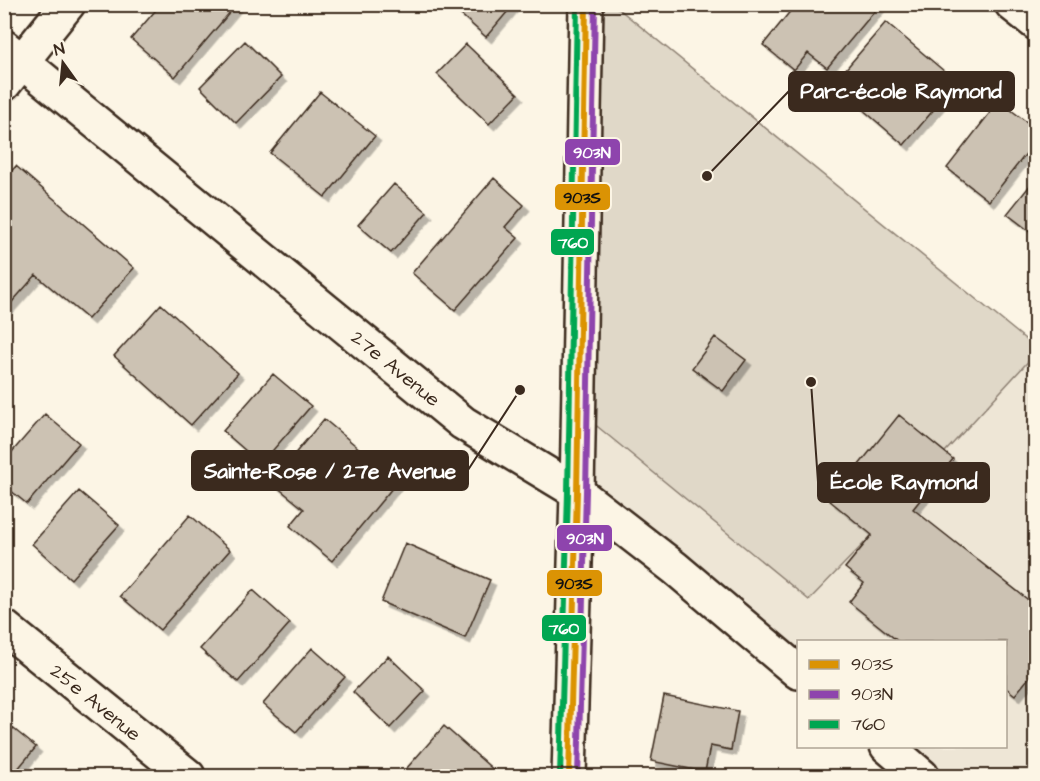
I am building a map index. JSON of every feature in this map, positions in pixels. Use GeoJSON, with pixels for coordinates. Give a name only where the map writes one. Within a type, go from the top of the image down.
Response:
{"type":"FeatureCollection","features":[{"type":"Feature","properties":{"kind":"street"},"geometry":{"type":"LineString","coordinates":[[10,64],[68,4]]}},
{"type":"Feature","properties":{"kind":"street"},"geometry":{"type":"LineString","coordinates":[[569,777],[586,4]]}},
{"type":"Feature","properties":{"kind":"street"},"geometry":{"type":"LineString","coordinates":[[1012,4],[1035,23]]}},
{"type":"Feature","properties":{"kind":"street","name":"27e Avenue"},"geometry":{"type":"LineString","coordinates":[[10,64],[463,423],[577,492],[675,568],[797,671]]}},
{"type":"Feature","properties":{"kind":"street","name":"25e Avenue"},"geometry":{"type":"LineString","coordinates":[[4,627],[188,777]]}},
{"type":"Feature","properties":{"kind":"street"},"geometry":{"type":"LineString","coordinates":[[888,748],[922,777]]}},
{"type":"Feature","properties":{"kind":"shaded area"},"geometry":{"type":"Polygon","coordinates":[[[591,5],[1035,347],[1035,776],[932,776],[896,748],[1007,748],[1007,640],[797,640],[797,667],[586,495],[591,5]]]}},
{"type":"Feature","properties":{"kind":"shaded area"},"geometry":{"type":"Polygon","coordinates":[[[591,5],[614,5],[1035,347],[1035,354],[945,452],[899,416],[872,535],[809,600],[587,418],[591,5]]]}},
{"type":"Feature","properties":{"kind":"building"},"geometry":{"type":"Polygon","coordinates":[[[161,4],[237,4],[175,77],[131,39],[161,4]]]}},
{"type":"Feature","properties":{"kind":"building"},"geometry":{"type":"Polygon","coordinates":[[[449,4],[514,4],[486,37],[449,4]]]}},
{"type":"Feature","properties":{"kind":"building"},"geometry":{"type":"Polygon","coordinates":[[[796,4],[877,4],[879,6],[827,68],[808,53],[794,70],[763,45],[796,4]]]}},
{"type":"Feature","properties":{"kind":"building"},"geometry":{"type":"Polygon","coordinates":[[[886,22],[957,82],[904,145],[833,84],[886,22]]]}},
{"type":"Feature","properties":{"kind":"building"},"geometry":{"type":"Polygon","coordinates":[[[245,41],[281,77],[236,123],[200,87],[245,41]]]}},
{"type":"Feature","properties":{"kind":"building"},"geometry":{"type":"Polygon","coordinates":[[[466,44],[518,94],[489,124],[437,74],[466,44]]]}},
{"type":"Feature","properties":{"kind":"building"},"geometry":{"type":"Polygon","coordinates":[[[320,92],[375,136],[325,197],[270,153],[320,92]]]}},
{"type":"Feature","properties":{"kind":"building"},"geometry":{"type":"Polygon","coordinates":[[[999,101],[1036,129],[1036,141],[989,201],[947,168],[999,101]]]}},
{"type":"Feature","properties":{"kind":"building"},"geometry":{"type":"Polygon","coordinates":[[[16,166],[134,268],[88,319],[36,275],[4,311],[4,179],[16,166]]]}},
{"type":"Feature","properties":{"kind":"building"},"geometry":{"type":"Polygon","coordinates":[[[494,178],[524,205],[505,227],[518,238],[455,310],[412,273],[494,178]]]}},
{"type":"Feature","properties":{"kind":"building"},"geometry":{"type":"Polygon","coordinates":[[[1036,178],[1036,236],[1007,214],[1036,178]]]}},
{"type":"Feature","properties":{"kind":"building"},"geometry":{"type":"Polygon","coordinates":[[[394,184],[427,212],[391,253],[358,225],[394,184]]]}},
{"type":"Feature","properties":{"kind":"building"},"geometry":{"type":"Polygon","coordinates":[[[161,304],[238,373],[191,425],[114,356],[161,304]]]}},
{"type":"Feature","properties":{"kind":"building"},"geometry":{"type":"Polygon","coordinates":[[[715,337],[746,360],[723,391],[692,368],[715,337]]]}},
{"type":"Feature","properties":{"kind":"building"},"geometry":{"type":"Polygon","coordinates":[[[273,374],[311,406],[261,464],[223,431],[273,374]]]}},
{"type":"Feature","properties":{"kind":"building"},"geometry":{"type":"Polygon","coordinates":[[[45,414],[79,443],[27,504],[4,485],[4,461],[45,414]]]}},
{"type":"Feature","properties":{"kind":"building"},"geometry":{"type":"Polygon","coordinates":[[[899,415],[953,459],[913,509],[1036,606],[1036,669],[1015,695],[1007,689],[1007,640],[896,640],[849,602],[864,583],[845,568],[872,535],[830,501],[899,415]]]}},
{"type":"Feature","properties":{"kind":"building"},"geometry":{"type":"Polygon","coordinates":[[[324,419],[398,481],[332,561],[290,526],[304,509],[271,482],[324,419]]]}},
{"type":"Feature","properties":{"kind":"building"},"geometry":{"type":"Polygon","coordinates":[[[79,491],[119,525],[71,579],[32,544],[79,491]]]}},
{"type":"Feature","properties":{"kind":"building"},"geometry":{"type":"Polygon","coordinates":[[[190,515],[230,550],[160,630],[120,596],[190,515]]]}},
{"type":"Feature","properties":{"kind":"building"},"geometry":{"type":"Polygon","coordinates":[[[405,543],[490,580],[465,638],[381,602],[405,543]]]}},
{"type":"Feature","properties":{"kind":"building"},"geometry":{"type":"Polygon","coordinates":[[[253,590],[290,623],[238,682],[200,649],[253,590]]]}},
{"type":"Feature","properties":{"kind":"building"},"geometry":{"type":"Polygon","coordinates":[[[312,648],[345,677],[296,732],[263,704],[312,648]]]}},
{"type":"Feature","properties":{"kind":"building"},"geometry":{"type":"Polygon","coordinates":[[[388,656],[425,691],[390,728],[353,692],[388,656]]]}},
{"type":"Feature","properties":{"kind":"building"},"geometry":{"type":"Polygon","coordinates":[[[664,696],[738,711],[731,750],[710,746],[705,772],[651,761],[664,696]]]}},
{"type":"Feature","properties":{"kind":"building"},"geometry":{"type":"Polygon","coordinates":[[[4,721],[36,747],[12,776],[4,776],[4,721]]]}},
{"type":"Feature","properties":{"kind":"building"},"geometry":{"type":"Polygon","coordinates":[[[444,726],[497,773],[494,776],[415,776],[406,769],[444,726]]]}},
{"type":"Feature","properties":{"kind":"transit line","name":"76O"},"geometry":{"type":"LineString","coordinates":[[560,776],[577,4]]}},
{"type":"Feature","properties":{"kind":"transit line","name":"903S"},"geometry":{"type":"LineString","coordinates":[[569,776],[586,4]]}},
{"type":"Feature","properties":{"kind":"transit line","name":"903N"},"geometry":{"type":"LineString","coordinates":[[578,776],[595,4]]}},
{"type":"Feature","properties":{"kind":"place","name":"Parc-école Raymond"},"geometry":{"type":"Point","coordinates":[707,176]}},
{"type":"Feature","properties":{"kind":"place","name":"École Raymond"},"geometry":{"type":"Point","coordinates":[811,382]}},
{"type":"Feature","properties":{"kind":"place","name":"Sainte-Rose / 27e Avenue"},"geometry":{"type":"Point","coordinates":[520,390]}}]}
